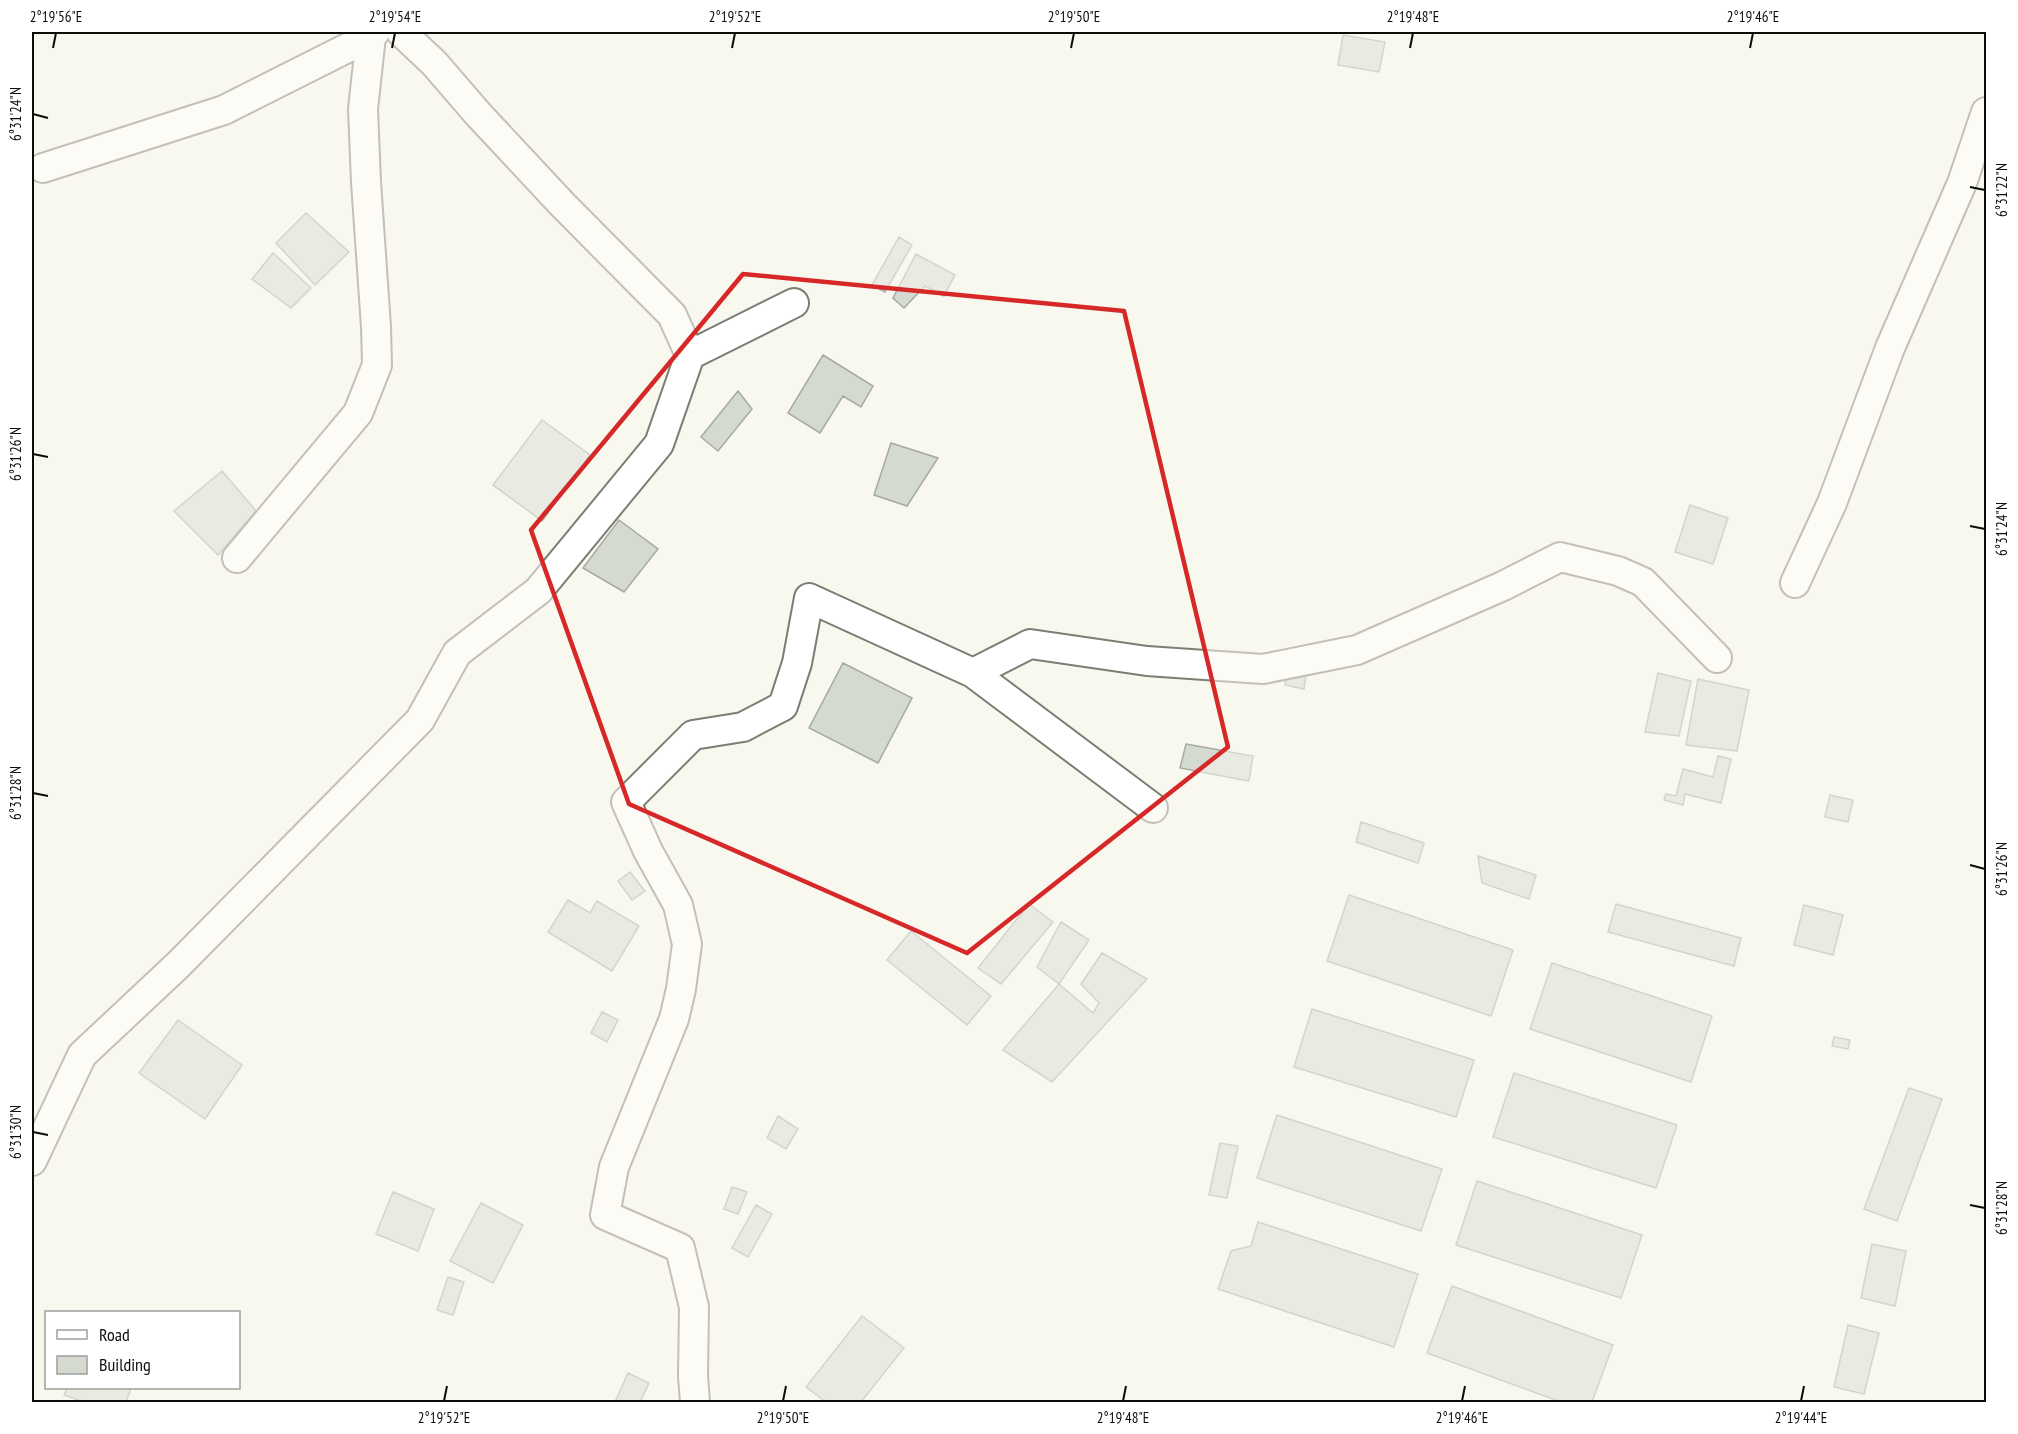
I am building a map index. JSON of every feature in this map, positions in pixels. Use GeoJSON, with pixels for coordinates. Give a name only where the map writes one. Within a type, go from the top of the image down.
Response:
{"type":"FeatureCollection","features":[{"type":"Feature","properties":{"kind":"street"},"geometry":{"type":"LineString","coordinates":[[32,1161],[82,1055],[178,964],[420,720],[457,653],[538,591],[659,444],[690,355],[672,315],[555,197],[434,63],[401,32]]}},
{"type":"Feature","properties":{"kind":"street"},"geometry":{"type":"LineString","coordinates":[[44,168],[224,110],[373,34]]}},
{"type":"Feature","properties":{"kind":"street"},"geometry":{"type":"LineString","coordinates":[[237,558],[358,413],[377,365],[363,109],[373,34]]}},
{"type":"Feature","properties":{"kind":"street"},"geometry":{"type":"LineString","coordinates":[[1795,583],[1833,503],[1890,348],[1962,183],[1986,112]]}},
{"type":"Feature","properties":{"kind":"street"},"geometry":{"type":"LineString","coordinates":[[690,355],[794,303]]}},
{"type":"Feature","properties":{"kind":"street"},"geometry":{"type":"LineString","coordinates":[[973,673],[1030,644],[1147,661],[1263,669],[1368,646],[1503,586],[1560,557],[1618,571],[1643,582],[1717,658]]}},
{"type":"Feature","properties":{"kind":"street"},"geometry":{"type":"LineString","coordinates":[[695,1402],[694,1307],[681,1248],[604,1215],[614,1167],[674,1019],[687,944],[678,905],[648,851],[626,802],[693,735],[742,727],[783,706],[797,663],[809,598],[973,673],[1153,808]]}},
{"type":"Feature","properties":{"kind":"highlighted area"},"geometry":{"type":"Polygon","coordinates":[[[743,274],[1124,311],[1228,747],[967,953],[629,804],[531,530],[743,274]]]}},
{"type":"Feature","properties":{"kind":"building"},"geometry":{"type":"Polygon","coordinates":[[[1343,35],[1385,42],[1379,72],[1338,65],[1343,35]]]}},
{"type":"Feature","properties":{"kind":"building"},"geometry":{"type":"Polygon","coordinates":[[[306,213],[349,252],[315,285],[276,243],[306,213]]]}},
{"type":"Feature","properties":{"kind":"building"},"geometry":{"type":"Polygon","coordinates":[[[899,237],[912,245],[885,292],[872,285],[899,237]]]}},
{"type":"Feature","properties":{"kind":"building"},"geometry":{"type":"Polygon","coordinates":[[[273,253],[311,288],[291,308],[252,279],[273,253]]]}},
{"type":"Feature","properties":{"kind":"building"},"geometry":{"type":"Polygon","coordinates":[[[916,254],[955,275],[944,296],[925,286],[904,308],[893,298],[916,254]]]}},
{"type":"Feature","properties":{"kind":"building"},"geometry":{"type":"Polygon","coordinates":[[[823,355],[873,386],[861,407],[843,396],[820,433],[788,413],[823,355]]]}},
{"type":"Feature","properties":{"kind":"building"},"geometry":{"type":"Polygon","coordinates":[[[738,391],[752,409],[718,451],[701,437],[738,391]]]}},
{"type":"Feature","properties":{"kind":"building"},"geometry":{"type":"Polygon","coordinates":[[[542,420],[590,455],[542,521],[493,485],[542,420]]]}},
{"type":"Feature","properties":{"kind":"building"},"geometry":{"type":"Polygon","coordinates":[[[891,443],[938,458],[907,506],[874,495],[891,443]]]}},
{"type":"Feature","properties":{"kind":"building"},"geometry":{"type":"Polygon","coordinates":[[[222,471],[256,511],[218,555],[174,511],[222,471]]]}},
{"type":"Feature","properties":{"kind":"building"},"geometry":{"type":"Polygon","coordinates":[[[1690,505],[1728,518],[1713,564],[1675,552],[1690,505]]]}},
{"type":"Feature","properties":{"kind":"building"},"geometry":{"type":"Polygon","coordinates":[[[619,520],[658,549],[624,592],[583,568],[619,520]]]}},
{"type":"Feature","properties":{"kind":"building"},"geometry":{"type":"Polygon","coordinates":[[[843,663],[912,698],[878,763],[809,728],[843,663]]]}},
{"type":"Feature","properties":{"kind":"building"},"geometry":{"type":"Polygon","coordinates":[[[1287,670],[1306,675],[1304,689],[1285,685],[1287,670]]]}},
{"type":"Feature","properties":{"kind":"building"},"geometry":{"type":"Polygon","coordinates":[[[1658,673],[1691,681],[1679,736],[1645,732],[1658,673]]]}},
{"type":"Feature","properties":{"kind":"building"},"geometry":{"type":"Polygon","coordinates":[[[1698,679],[1749,690],[1737,751],[1686,745],[1698,679]]]}},
{"type":"Feature","properties":{"kind":"building"},"geometry":{"type":"Polygon","coordinates":[[[1186,744],[1253,756],[1249,781],[1180,768],[1186,744]]]}},
{"type":"Feature","properties":{"kind":"building"},"geometry":{"type":"Polygon","coordinates":[[[1718,756],[1731,759],[1721,803],[1685,794],[1683,805],[1664,800],[1666,794],[1676,796],[1683,769],[1713,777],[1718,756]]]}},
{"type":"Feature","properties":{"kind":"building"},"geometry":{"type":"Polygon","coordinates":[[[1830,795],[1853,800],[1848,822],[1825,817],[1830,795]]]}},
{"type":"Feature","properties":{"kind":"building"},"geometry":{"type":"Polygon","coordinates":[[[1361,822],[1424,843],[1418,863],[1356,842],[1361,822]]]}},
{"type":"Feature","properties":{"kind":"building"},"geometry":{"type":"Polygon","coordinates":[[[1478,856],[1536,875],[1529,899],[1482,883],[1478,856]]]}},
{"type":"Feature","properties":{"kind":"building"},"geometry":{"type":"Polygon","coordinates":[[[630,872],[645,891],[632,900],[618,881],[630,872]]]}},
{"type":"Feature","properties":{"kind":"building"},"geometry":{"type":"Polygon","coordinates":[[[1349,895],[1513,950],[1491,1016],[1327,961],[1349,895]]]}},
{"type":"Feature","properties":{"kind":"building"},"geometry":{"type":"Polygon","coordinates":[[[568,900],[590,913],[597,901],[639,926],[612,971],[548,932],[568,900]]]}},
{"type":"Feature","properties":{"kind":"building"},"geometry":{"type":"Polygon","coordinates":[[[1029,904],[1053,922],[1001,984],[978,968],[1029,904]]]}},
{"type":"Feature","properties":{"kind":"building"},"geometry":{"type":"Polygon","coordinates":[[[1616,904],[1741,938],[1734,966],[1608,932],[1616,904]]]}},
{"type":"Feature","properties":{"kind":"building"},"geometry":{"type":"Polygon","coordinates":[[[1804,905],[1843,915],[1833,955],[1794,945],[1804,905]]]}},
{"type":"Feature","properties":{"kind":"building"},"geometry":{"type":"Polygon","coordinates":[[[1061,922],[1089,940],[1059,984],[1037,967],[1061,922]]]}},
{"type":"Feature","properties":{"kind":"building"},"geometry":{"type":"Polygon","coordinates":[[[911,931],[991,996],[967,1025],[887,960],[911,931]]]}},
{"type":"Feature","properties":{"kind":"building"},"geometry":{"type":"Polygon","coordinates":[[[1102,953],[1147,979],[1052,1082],[1003,1050],[1059,984],[1093,1013],[1099,1003],[1081,984],[1102,953]]]}},
{"type":"Feature","properties":{"kind":"building"},"geometry":{"type":"Polygon","coordinates":[[[1552,963],[1712,1016],[1691,1082],[1530,1029],[1552,963]]]}},
{"type":"Feature","properties":{"kind":"building"},"geometry":{"type":"Polygon","coordinates":[[[1312,1009],[1474,1060],[1456,1117],[1294,1067],[1312,1009]]]}},
{"type":"Feature","properties":{"kind":"building"},"geometry":{"type":"Polygon","coordinates":[[[602,1012],[618,1020],[607,1042],[591,1033],[602,1012]]]}},
{"type":"Feature","properties":{"kind":"building"},"geometry":{"type":"Polygon","coordinates":[[[178,1020],[242,1065],[205,1119],[139,1073],[178,1020]]]}},
{"type":"Feature","properties":{"kind":"building"},"geometry":{"type":"Polygon","coordinates":[[[1834,1037],[1850,1040],[1848,1049],[1832,1046],[1834,1037]]]}},
{"type":"Feature","properties":{"kind":"building"},"geometry":{"type":"Polygon","coordinates":[[[1514,1073],[1677,1125],[1656,1188],[1493,1137],[1514,1073]]]}},
{"type":"Feature","properties":{"kind":"building"},"geometry":{"type":"Polygon","coordinates":[[[1909,1088],[1942,1099],[1897,1221],[1864,1209],[1909,1088]]]}},
{"type":"Feature","properties":{"kind":"building"},"geometry":{"type":"Polygon","coordinates":[[[1277,1115],[1442,1169],[1421,1231],[1257,1178],[1277,1115]]]}},
{"type":"Feature","properties":{"kind":"building"},"geometry":{"type":"Polygon","coordinates":[[[778,1116],[798,1129],[786,1149],[767,1138],[778,1116]]]}},
{"type":"Feature","properties":{"kind":"building"},"geometry":{"type":"Polygon","coordinates":[[[1220,1143],[1238,1146],[1227,1198],[1209,1195],[1220,1143]]]}},
{"type":"Feature","properties":{"kind":"building"},"geometry":{"type":"Polygon","coordinates":[[[1477,1181],[1642,1235],[1621,1298],[1456,1245],[1477,1181]]]}},
{"type":"Feature","properties":{"kind":"building"},"geometry":{"type":"Polygon","coordinates":[[[732,1187],[747,1192],[738,1214],[724,1209],[732,1187]]]}},
{"type":"Feature","properties":{"kind":"building"},"geometry":{"type":"Polygon","coordinates":[[[393,1192],[434,1209],[418,1251],[376,1234],[393,1192]]]}},
{"type":"Feature","properties":{"kind":"building"},"geometry":{"type":"Polygon","coordinates":[[[481,1203],[523,1225],[493,1283],[450,1261],[481,1203]]]}},
{"type":"Feature","properties":{"kind":"building"},"geometry":{"type":"Polygon","coordinates":[[[756,1205],[772,1214],[748,1257],[732,1248],[756,1205]]]}},
{"type":"Feature","properties":{"kind":"building"},"geometry":{"type":"Polygon","coordinates":[[[1258,1222],[1418,1274],[1394,1347],[1218,1289],[1231,1251],[1251,1246],[1258,1222]]]}},
{"type":"Feature","properties":{"kind":"building"},"geometry":{"type":"Polygon","coordinates":[[[1872,1244],[1906,1251],[1895,1306],[1861,1298],[1872,1244]]]}},
{"type":"Feature","properties":{"kind":"building"},"geometry":{"type":"Polygon","coordinates":[[[448,1277],[464,1282],[453,1315],[437,1310],[448,1277]]]}},
{"type":"Feature","properties":{"kind":"building"},"geometry":{"type":"Polygon","coordinates":[[[1452,1286],[1613,1345],[1592,1402],[1561,1402],[1427,1353],[1452,1286]]]}},
{"type":"Feature","properties":{"kind":"building"},"geometry":{"type":"Polygon","coordinates":[[[862,1316],[904,1348],[861,1402],[826,1402],[806,1387],[862,1316]]]}},
{"type":"Feature","properties":{"kind":"building"},"geometry":{"type":"Polygon","coordinates":[[[1848,1325],[1879,1333],[1864,1394],[1834,1387],[1848,1325]]]}},
{"type":"Feature","properties":{"kind":"building"},"geometry":{"type":"Polygon","coordinates":[[[628,1373],[649,1383],[640,1402],[615,1402],[628,1373]]]}},
{"type":"Feature","properties":{"kind":"building"},"geometry":{"type":"Polygon","coordinates":[[[67,1389],[131,1389],[126,1402],[84,1402],[64,1395],[67,1389]]]}}]}
